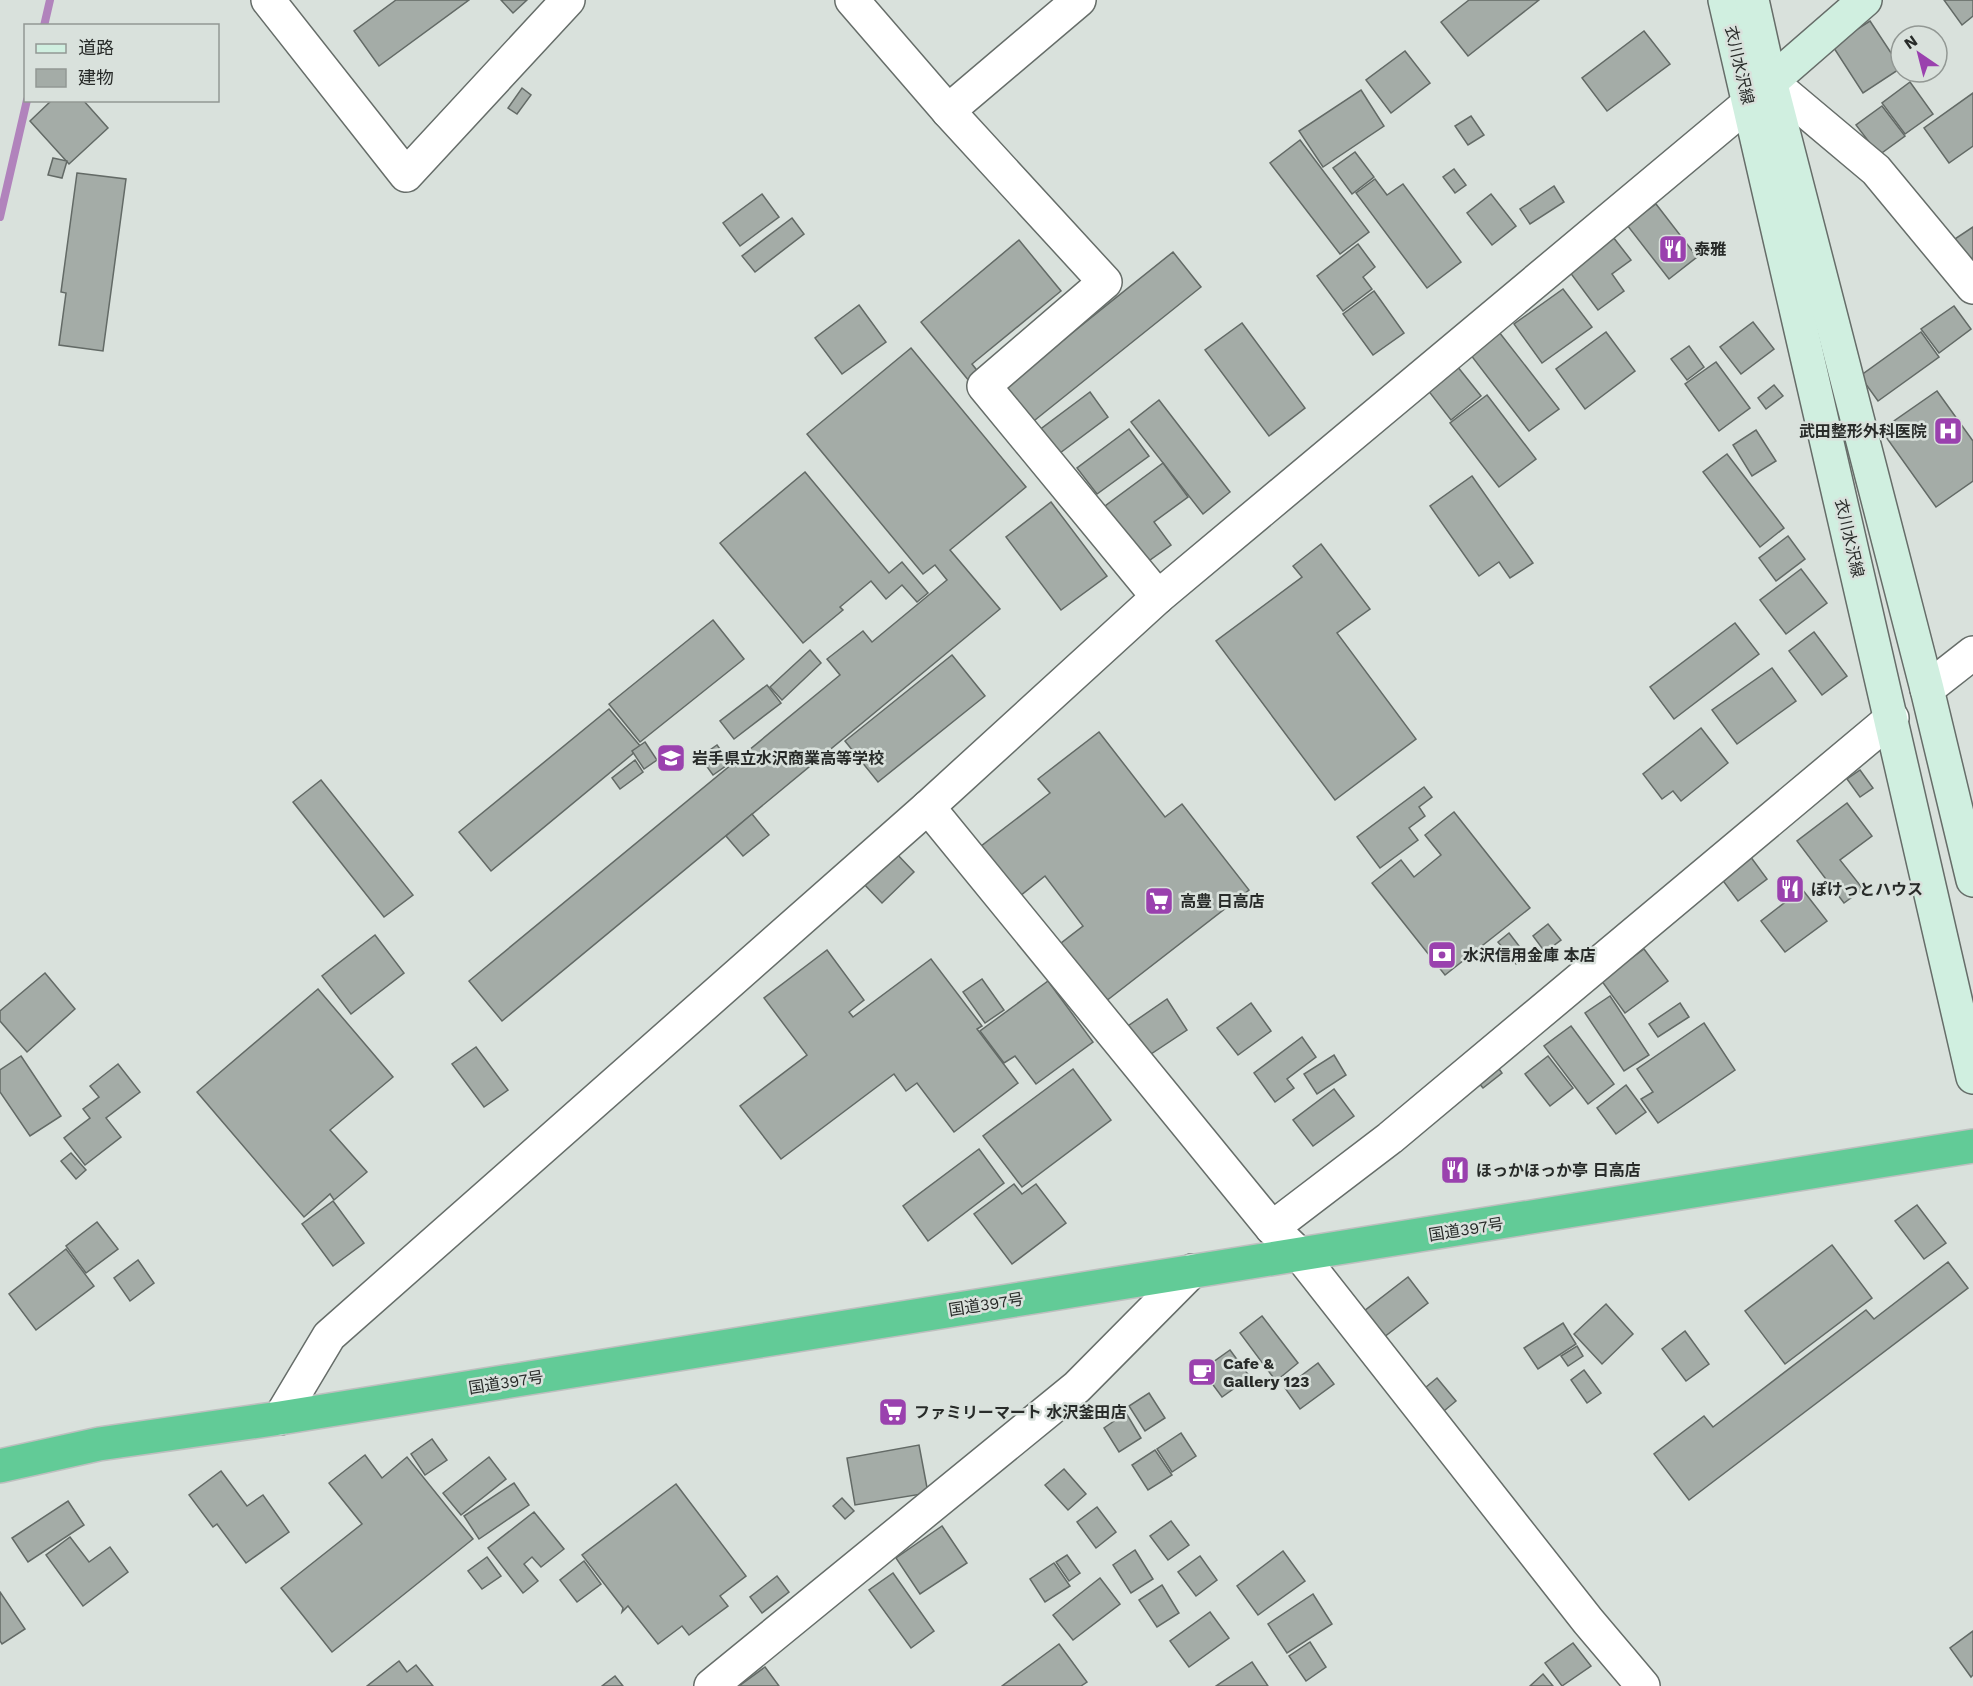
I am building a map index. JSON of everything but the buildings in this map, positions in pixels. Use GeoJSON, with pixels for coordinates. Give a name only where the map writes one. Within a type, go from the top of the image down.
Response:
{"type":"FeatureCollection","features":[{"type":"Feature","properties":{"kind":"highway","name":"国道397号"},"geometry":{"type":"LineString","coordinates":[[0,1466],[99,1444],[280,1418],[1192,1271],[1301,1256],[1973,1146]]}},
{"type":"Feature","properties":{"kind":"main road","name":"衣川水沢線"},"geometry":{"type":"LineString","coordinates":[[1725,0],[1759,92],[1927,689],[1973,880]]}},
{"type":"Feature","properties":{"kind":"main road","name":"衣川水沢線"},"geometry":{"type":"LineString","coordinates":[[1752,0],[1759,92],[1892,718],[1973,1077]]}},
{"type":"Feature","properties":{"kind":"main road"},"geometry":{"type":"LineString","coordinates":[[1759,92],[1865,0]]}},
{"type":"Feature","properties":{"kind":"street"},"geometry":{"type":"LineString","coordinates":[[268,0],[406,175],[568,0]]}},
{"type":"Feature","properties":{"kind":"street"},"geometry":{"type":"LineString","coordinates":[[852,0],[948,111],[1105,282],[984,386],[1158,597]]}},
{"type":"Feature","properties":{"kind":"street"},"geometry":{"type":"LineString","coordinates":[[948,111],[1079,0]]}},
{"type":"Feature","properties":{"kind":"street"},"geometry":{"type":"LineString","coordinates":[[280,1418],[329,1336],[928,807],[1158,597],[1759,92],[1876,170],[1973,286]]}},
{"type":"Feature","properties":{"kind":"street"},"geometry":{"type":"LineString","coordinates":[[1927,689],[1973,653]]}},
{"type":"Feature","properties":{"kind":"street"},"geometry":{"type":"LineString","coordinates":[[1272,1228],[1399,1130],[1892,718]]}},
{"type":"Feature","properties":{"kind":"street"},"geometry":{"type":"LineString","coordinates":[[928,807],[1272,1228],[1301,1256],[1588,1622],[1642,1686]]}},
{"type":"Feature","properties":{"kind":"street"},"geometry":{"type":"LineString","coordinates":[[711,1686],[1077,1387],[1192,1271]]}},
{"type":"Feature","properties":{"kind":"waterway"},"geometry":{"type":"LineString","coordinates":[[44,24],[50,0]]}},
{"type":"Feature","properties":{"kind":"waterway"},"geometry":{"type":"LineString","coordinates":[[0,217],[27,102]]}},
{"type":"Feature","properties":{"kind":"place","name":"泰雅"},"geometry":{"type":"Point","coordinates":[1673,249]}},
{"type":"Feature","properties":{"kind":"place","name":"武田整形外科医院"},"geometry":{"type":"Point","coordinates":[1948,431]}},
{"type":"Feature","properties":{"kind":"place","name":"岩手県立水沢商業高等学校"},"geometry":{"type":"Point","coordinates":[671,758]}},
{"type":"Feature","properties":{"kind":"place","name":"ぽけっとハウス"},"geometry":{"type":"Point","coordinates":[1790,889]}},
{"type":"Feature","properties":{"kind":"place","name":"高豊 日高店"},"geometry":{"type":"Point","coordinates":[1159,901]}},
{"type":"Feature","properties":{"kind":"place","name":"水沢信用金庫 本店"},"geometry":{"type":"Point","coordinates":[1442,955]}},
{"type":"Feature","properties":{"kind":"place","name":"ほっかほっか亭 日高店"},"geometry":{"type":"Point","coordinates":[1455,1170]}},
{"type":"Feature","properties":{"kind":"place","name":"Cafe & Gallery 123"},"geometry":{"type":"Point","coordinates":[1202,1372]}},
{"type":"Feature","properties":{"kind":"place","name":"ファミリーマート 水沢釜田店"},"geometry":{"type":"Point","coordinates":[893,1412]}}]}
